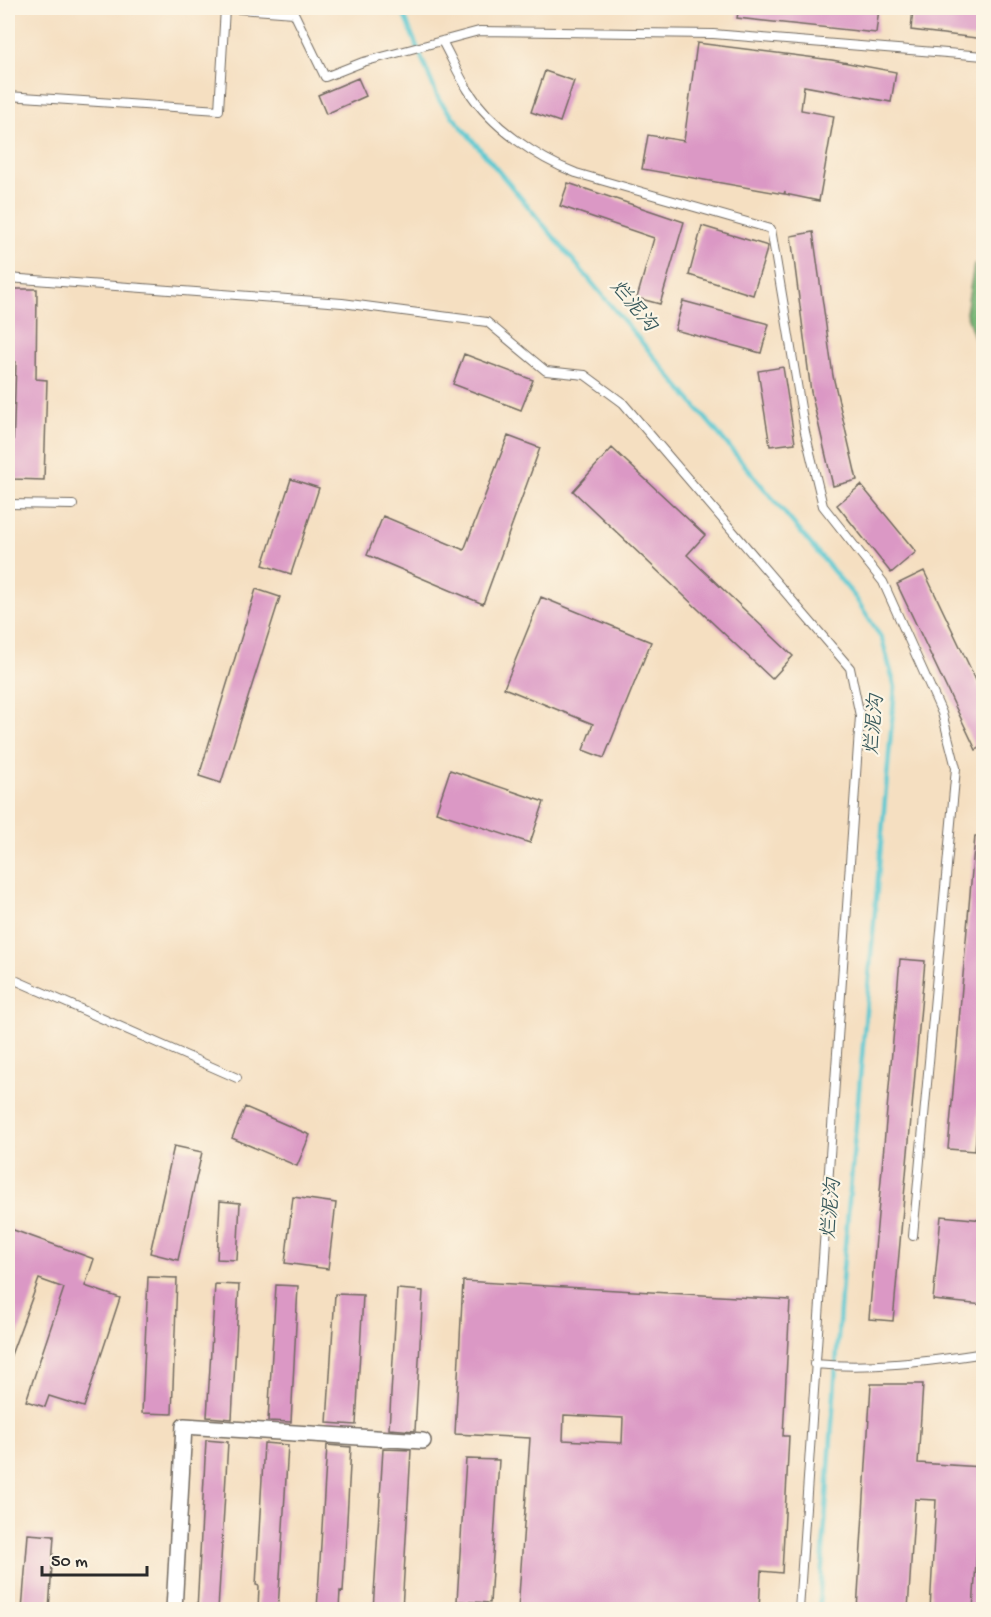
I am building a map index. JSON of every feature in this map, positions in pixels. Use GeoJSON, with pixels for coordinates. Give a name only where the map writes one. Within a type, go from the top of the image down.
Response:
{"type":"FeatureCollection","features":[{"type":"Feature","properties":{"kind":"street"},"geometry":{"type":"LineString","coordinates":[[174,1610],[184,1426],[423,1442]]}},
{"type":"Feature","properties":{"kind":"lane"},"geometry":{"type":"LineString","coordinates":[[8,96],[219,110],[225,8],[294,13],[326,77],[363,62],[479,31],[713,34],[984,56]]}},
{"type":"Feature","properties":{"kind":"lane"},"geometry":{"type":"LineString","coordinates":[[442,41],[469,92],[505,131],[546,162],[576,173],[771,229],[805,432],[822,506],[883,582],[942,714],[956,768],[914,1236]]}},
{"type":"Feature","properties":{"kind":"lane"},"geometry":{"type":"LineString","coordinates":[[8,279],[342,303],[487,322],[546,371],[585,375],[623,403],[849,668],[860,716],[799,1610]]}},
{"type":"Feature","properties":{"kind":"lane"},"geometry":{"type":"LineString","coordinates":[[8,504],[74,505]]}},
{"type":"Feature","properties":{"kind":"lane"},"geometry":{"type":"LineString","coordinates":[[8,977],[237,1078]]}},
{"type":"Feature","properties":{"kind":"lane"},"geometry":{"type":"LineString","coordinates":[[814,1364],[852,1368],[922,1363],[984,1353]]}},
{"type":"Feature","properties":{"kind":"green space"},"geometry":{"type":"Polygon","coordinates":[[[974,265],[983,267],[983,363],[966,313],[974,265]]]}},
{"type":"Feature","properties":{"kind":"building"},"geometry":{"type":"Polygon","coordinates":[[[739,8],[879,8],[876,33],[737,18],[739,8]]]}},
{"type":"Feature","properties":{"kind":"building"},"geometry":{"type":"Polygon","coordinates":[[[913,8],[984,14],[984,39],[911,30],[913,8]]]}},
{"type":"Feature","properties":{"kind":"building"},"geometry":{"type":"Polygon","coordinates":[[[697,43],[832,60],[896,72],[891,102],[804,86],[801,110],[834,116],[819,201],[785,194],[785,191],[784,194],[642,169],[648,135],[684,141],[697,43]]]}},
{"type":"Feature","properties":{"kind":"building"},"geometry":{"type":"Polygon","coordinates":[[[545,71],[574,81],[560,122],[531,112],[545,71]]]}},
{"type":"Feature","properties":{"kind":"building"},"geometry":{"type":"Polygon","coordinates":[[[358,78],[366,96],[326,114],[318,95],[358,78]]]}},
{"type":"Feature","properties":{"kind":"building"},"geometry":{"type":"Polygon","coordinates":[[[568,183],[684,222],[660,304],[637,298],[654,238],[560,206],[568,183]]]}},
{"type":"Feature","properties":{"kind":"building"},"geometry":{"type":"Polygon","coordinates":[[[702,226],[768,246],[753,295],[689,275],[702,226]]]}},
{"type":"Feature","properties":{"kind":"building"},"geometry":{"type":"Polygon","coordinates":[[[813,232],[833,376],[857,480],[833,486],[811,392],[791,236],[813,232]]]}},
{"type":"Feature","properties":{"kind":"building"},"geometry":{"type":"Polygon","coordinates":[[[8,289],[37,289],[36,379],[47,380],[44,480],[12,479],[16,362],[8,362],[8,289]]]}},
{"type":"Feature","properties":{"kind":"building"},"geometry":{"type":"Polygon","coordinates":[[[683,301],[769,324],[761,353],[675,330],[683,301]]]}},
{"type":"Feature","properties":{"kind":"building"},"geometry":{"type":"Polygon","coordinates":[[[464,354],[533,380],[521,410],[453,384],[464,354]]]}},
{"type":"Feature","properties":{"kind":"building"},"geometry":{"type":"Polygon","coordinates":[[[783,367],[795,443],[770,446],[758,371],[783,367]]]}},
{"type":"Feature","properties":{"kind":"building"},"geometry":{"type":"Polygon","coordinates":[[[508,436],[540,448],[483,604],[367,555],[383,516],[464,550],[508,436]]]}},
{"type":"Feature","properties":{"kind":"building"},"geometry":{"type":"Polygon","coordinates":[[[612,448],[705,535],[687,555],[793,656],[772,679],[573,491],[612,448]]]}},
{"type":"Feature","properties":{"kind":"building"},"geometry":{"type":"Polygon","coordinates":[[[291,479],[319,488],[291,574],[263,565],[291,479]]]}},
{"type":"Feature","properties":{"kind":"building"},"geometry":{"type":"Polygon","coordinates":[[[861,485],[916,552],[891,573],[837,505],[861,485]]]}},
{"type":"Feature","properties":{"kind":"building"},"geometry":{"type":"Polygon","coordinates":[[[924,571],[984,697],[984,746],[976,750],[897,584],[924,571]]]}},
{"type":"Feature","properties":{"kind":"building"},"geometry":{"type":"Polygon","coordinates":[[[256,589],[280,597],[221,783],[199,776],[256,589]]]}},
{"type":"Feature","properties":{"kind":"building"},"geometry":{"type":"Polygon","coordinates":[[[541,597],[651,642],[604,758],[583,750],[593,724],[504,688],[541,597]]]}},
{"type":"Feature","properties":{"kind":"building"},"geometry":{"type":"Polygon","coordinates":[[[450,770],[544,802],[530,843],[436,812],[450,770]]]}},
{"type":"Feature","properties":{"kind":"building"},"geometry":{"type":"Polygon","coordinates":[[[975,836],[984,836],[984,1037],[975,1151],[948,1149],[975,836]]]}},
{"type":"Feature","properties":{"kind":"building"},"geometry":{"type":"Polygon","coordinates":[[[900,959],[925,961],[893,1321],[869,1319],[900,959]]]}},
{"type":"Feature","properties":{"kind":"building"},"geometry":{"type":"Polygon","coordinates":[[[245,1107],[310,1135],[297,1166],[232,1138],[245,1107]]]}},
{"type":"Feature","properties":{"kind":"building"},"geometry":{"type":"Polygon","coordinates":[[[174,1146],[202,1152],[178,1260],[150,1253],[174,1146]]]}},
{"type":"Feature","properties":{"kind":"building"},"geometry":{"type":"Polygon","coordinates":[[[293,1197],[336,1203],[328,1269],[285,1263],[293,1197]]]}},
{"type":"Feature","properties":{"kind":"building"},"geometry":{"type":"Polygon","coordinates":[[[220,1201],[240,1203],[237,1260],[217,1259],[220,1201]]]}},
{"type":"Feature","properties":{"kind":"building"},"geometry":{"type":"Polygon","coordinates":[[[941,1216],[984,1220],[984,1305],[933,1300],[941,1216]]]}},
{"type":"Feature","properties":{"kind":"building"},"geometry":{"type":"Polygon","coordinates":[[[8,1228],[94,1259],[85,1286],[120,1298],[84,1407],[49,1396],[45,1407],[26,1401],[64,1288],[39,1279],[8,1363],[8,1228]]]}},
{"type":"Feature","properties":{"kind":"building"},"geometry":{"type":"Polygon","coordinates":[[[148,1277],[177,1278],[172,1414],[142,1413],[148,1277]]]}},
{"type":"Feature","properties":{"kind":"building"},"geometry":{"type":"Polygon","coordinates":[[[463,1281],[790,1300],[783,1436],[789,1436],[782,1573],[761,1571],[759,1610],[518,1610],[530,1438],[455,1434],[463,1281]],[[564,1415],[563,1440],[622,1443],[623,1418],[564,1415]]]}},
{"type":"Feature","properties":{"kind":"building"},"geometry":{"type":"Polygon","coordinates":[[[215,1284],[239,1285],[232,1419],[207,1417],[215,1284]]]}},
{"type":"Feature","properties":{"kind":"building"},"geometry":{"type":"Polygon","coordinates":[[[276,1285],[298,1286],[291,1422],[268,1421],[276,1285]]]}},
{"type":"Feature","properties":{"kind":"building"},"geometry":{"type":"Polygon","coordinates":[[[397,1289],[423,1291],[415,1431],[389,1429],[397,1289]]]}},
{"type":"Feature","properties":{"kind":"building"},"geometry":{"type":"Polygon","coordinates":[[[335,1294],[363,1295],[356,1425],[327,1423],[335,1294]]]}},
{"type":"Feature","properties":{"kind":"building"},"geometry":{"type":"Polygon","coordinates":[[[871,1384],[923,1384],[918,1463],[982,1467],[973,1610],[930,1610],[936,1500],[915,1499],[908,1610],[857,1610],[871,1384]]]}},
{"type":"Feature","properties":{"kind":"building"},"geometry":{"type":"Polygon","coordinates":[[[206,1440],[228,1442],[218,1610],[197,1610],[206,1440]]]}},
{"type":"Feature","properties":{"kind":"building"},"geometry":{"type":"Polygon","coordinates":[[[264,1443],[288,1445],[278,1610],[258,1610],[259,1586],[256,1585],[264,1443]]]}},
{"type":"Feature","properties":{"kind":"building"},"geometry":{"type":"Polygon","coordinates":[[[327,1445],[351,1447],[343,1592],[340,1591],[339,1610],[317,1610],[327,1445]]]}},
{"type":"Feature","properties":{"kind":"building"},"geometry":{"type":"Polygon","coordinates":[[[383,1449],[411,1450],[402,1610],[373,1610],[383,1449]]]}},
{"type":"Feature","properties":{"kind":"building"},"geometry":{"type":"Polygon","coordinates":[[[466,1459],[499,1460],[490,1603],[457,1601],[466,1459]]]}},
{"type":"Feature","properties":{"kind":"building"},"geometry":{"type":"Polygon","coordinates":[[[28,1534],[54,1536],[49,1610],[22,1610],[28,1534]]]}},
{"type":"Feature","properties":{"kind":"waterway","name":"烂泥沟"},"geometry":{"type":"LineString","coordinates":[[401,8],[439,100],[855,597],[882,639],[895,687],[842,1280],[819,1610]]}}]}
